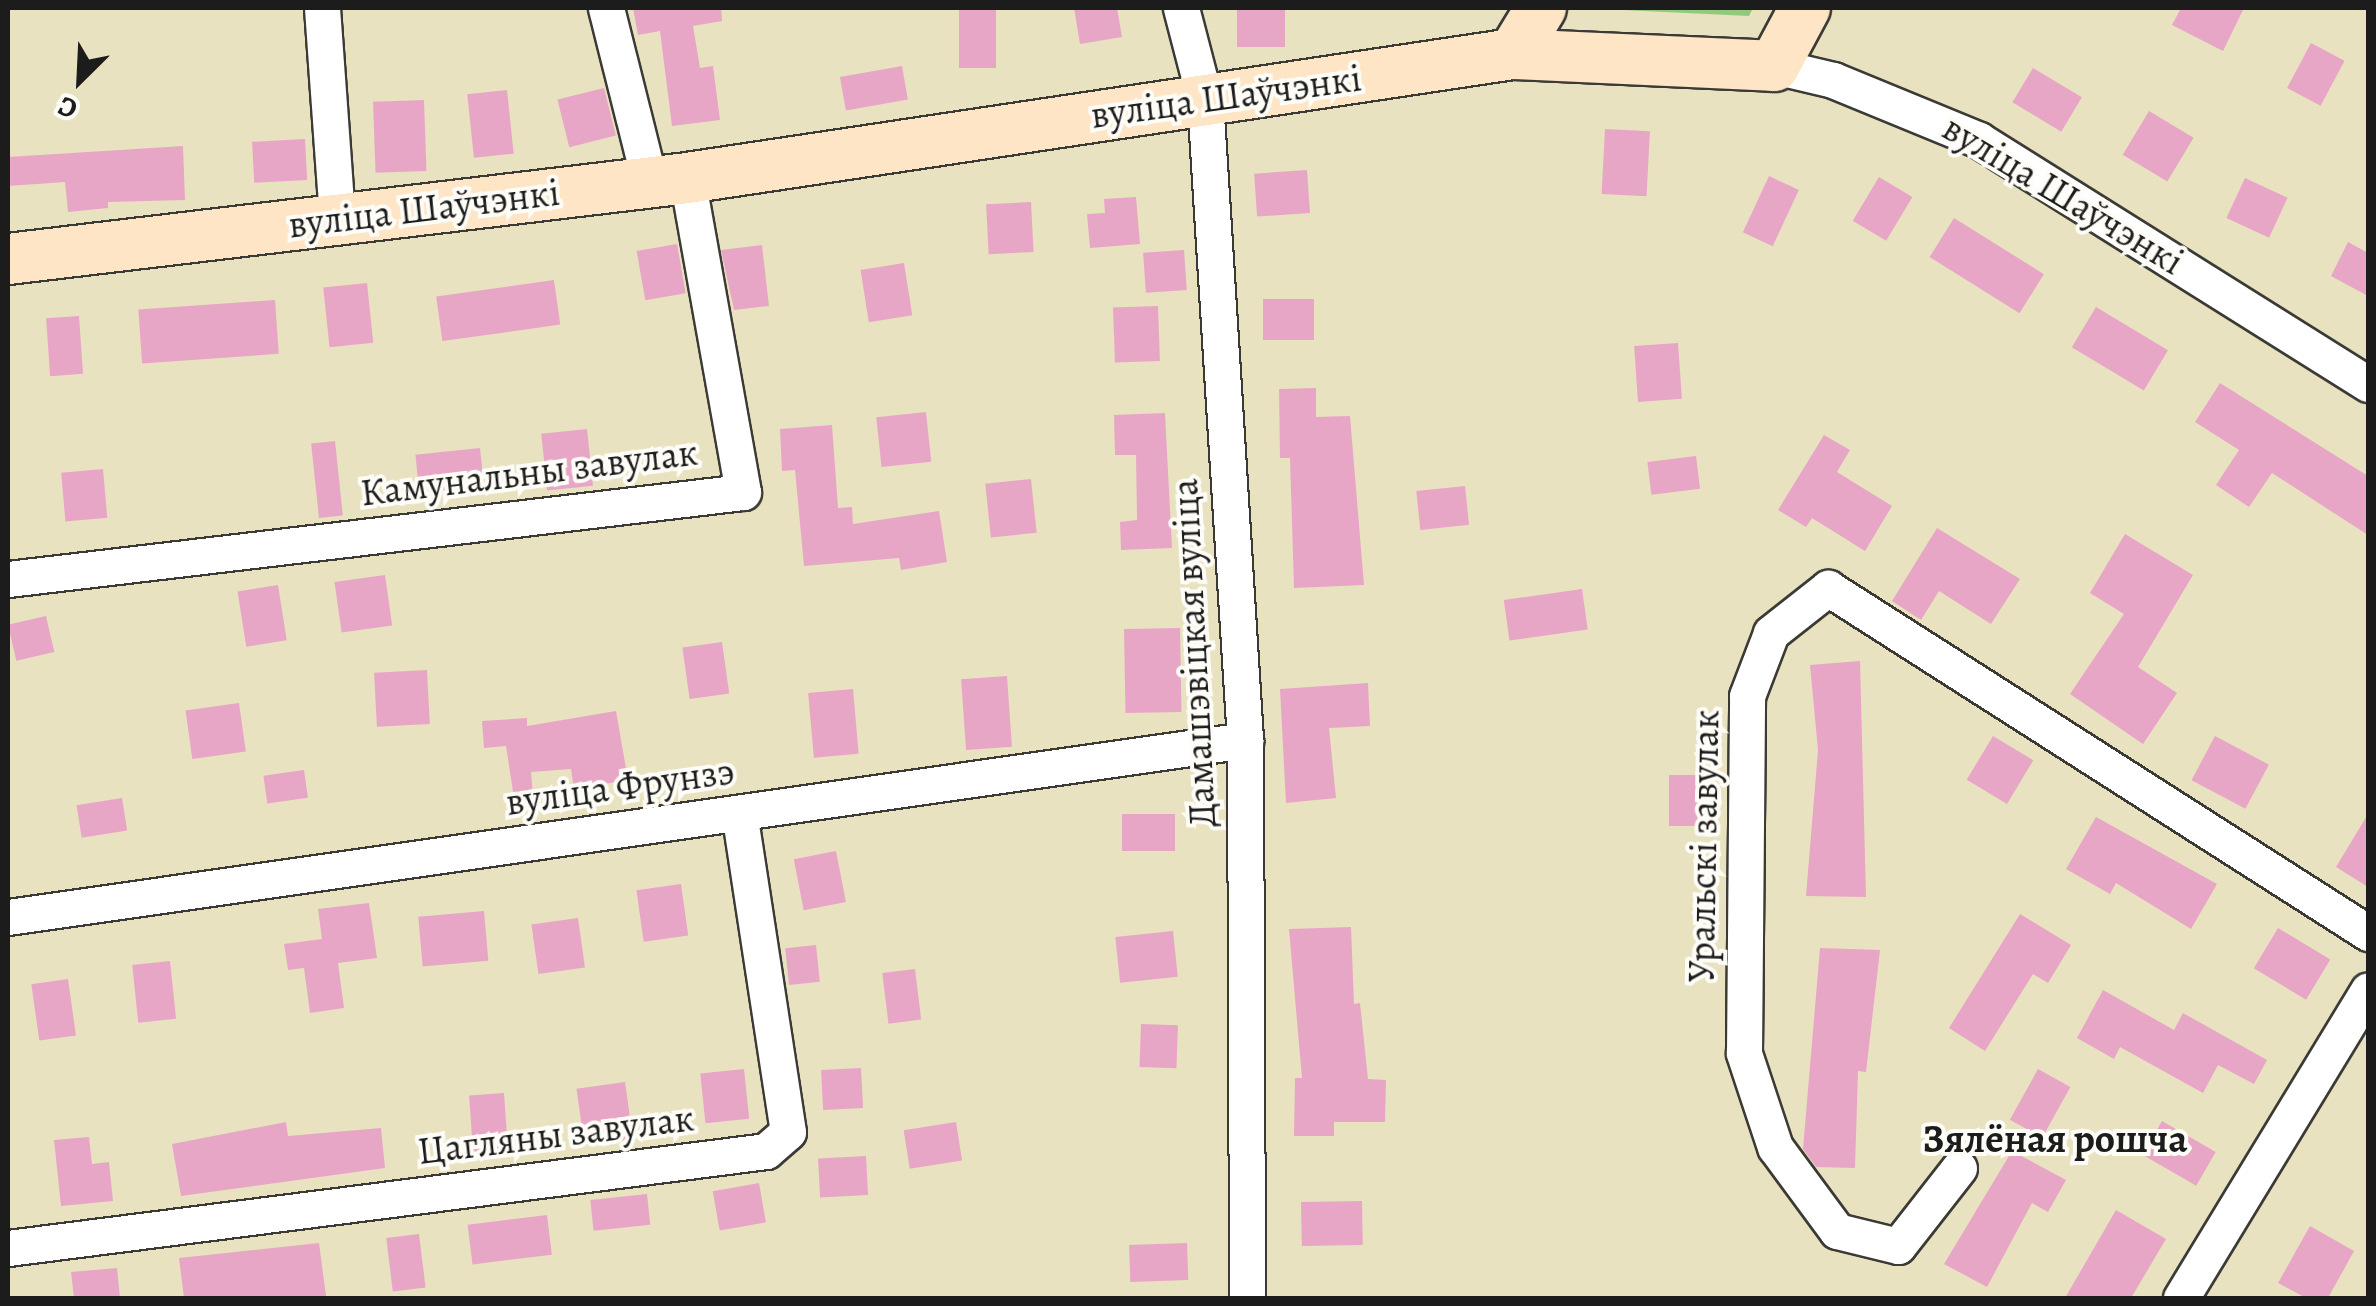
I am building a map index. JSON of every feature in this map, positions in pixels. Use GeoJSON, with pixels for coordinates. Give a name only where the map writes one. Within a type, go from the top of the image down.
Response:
{"type":"FeatureCollection","features":[{"type":"Feature","properties":{"kind":"main road"},"geometry":{"type":"LineString","coordinates":[[1512,54],[1541,8]]}},
{"type":"Feature","properties":{"kind":"main road"},"geometry":{"type":"LineString","coordinates":[[1774,66],[1805,8]]}},
{"type":"Feature","properties":{"kind":"main road","name":"вуліца Шаўчэнкі"},"geometry":{"type":"LineString","coordinates":[[8,259],[668,180],[1512,54],[1774,66]]}},
{"type":"Feature","properties":{"kind":"street"},"geometry":{"type":"LineString","coordinates":[[322,8],[337,218]]}},
{"type":"Feature","properties":{"kind":"street"},"geometry":{"type":"LineString","coordinates":[[606,8],[668,180]]}},
{"type":"Feature","properties":{"kind":"street","name":"Дамашэвіцкая вуліца"},"geometry":{"type":"LineString","coordinates":[[1181,8],[1206,100],[1245,740],[1247,1298]]}},
{"type":"Feature","properties":{"kind":"street","name":"вуліца Шаўчэнкі"},"geometry":{"type":"LineString","coordinates":[[1774,66],[1834,80],[1979,140],[2368,384]]}},
{"type":"Feature","properties":{"kind":"street","name":"Камунальны завулак"},"geometry":{"type":"LineString","coordinates":[[8,579],[743,492],[668,180]]}},
{"type":"Feature","properties":{"kind":"street","name":"Уральскі завулак"},"geometry":{"type":"LineString","coordinates":[[1959,1168],[1898,1246],[1836,1231],[1774,1147],[1744,1053],[1747,696],[1771,633],[1828,588],[2368,933]]}},
{"type":"Feature","properties":{"kind":"street","name":"вуліца Фрунзэ"},"geometry":{"type":"LineString","coordinates":[[8,916],[1245,740]]}},
{"type":"Feature","properties":{"kind":"street","name":"Цагляны завулак"},"geometry":{"type":"LineString","coordinates":[[8,1248],[766,1151],[788,1132],[739,813]]}},
{"type":"Feature","properties":{"kind":"street"},"geometry":{"type":"LineString","coordinates":[[2181,1298],[2368,990]]}},
{"type":"Feature","properties":{"kind":"green space"},"geometry":{"type":"Polygon","coordinates":[[[1580,8],[1753,8],[1749,16],[1580,8]]]}},
{"type":"Feature","properties":{"kind":"building"},"geometry":{"type":"Polygon","coordinates":[[[633,8],[721,8],[722,21],[693,26],[700,68],[713,66],[720,120],[672,126],[660,31],[638,35],[633,8]]]}},
{"type":"Feature","properties":{"kind":"building"},"geometry":{"type":"Polygon","coordinates":[[[959,8],[996,8],[996,68],[959,68],[959,8]]]}},
{"type":"Feature","properties":{"kind":"building"},"geometry":{"type":"Polygon","coordinates":[[[1074,8],[1117,8],[1122,37],[1080,44],[1074,8]]]}},
{"type":"Feature","properties":{"kind":"building"},"geometry":{"type":"Polygon","coordinates":[[[1237,8],[1285,8],[1285,47],[1237,47],[1237,8]]]}},
{"type":"Feature","properties":{"kind":"building"},"geometry":{"type":"Polygon","coordinates":[[[2181,8],[2244,8],[2223,51],[2172,25],[2181,8]]]}},
{"type":"Feature","properties":{"kind":"building"},"geometry":{"type":"Polygon","coordinates":[[[2311,43],[2345,61],[2321,106],[2287,88],[2311,43]]]}},
{"type":"Feature","properties":{"kind":"building"},"geometry":{"type":"Polygon","coordinates":[[[902,66],[908,99],[846,110],[840,77],[902,66]]]}},
{"type":"Feature","properties":{"kind":"building"},"geometry":{"type":"Polygon","coordinates":[[[2033,68],[2082,97],[2061,132],[2012,102],[2033,68]]]}},
{"type":"Feature","properties":{"kind":"building"},"geometry":{"type":"Polygon","coordinates":[[[604,88],[616,136],[569,147],[557,100],[604,88]]]}},
{"type":"Feature","properties":{"kind":"building"},"geometry":{"type":"Polygon","coordinates":[[[507,90],[514,154],[474,158],[467,94],[507,90]]]}},
{"type":"Feature","properties":{"kind":"building"},"geometry":{"type":"Polygon","coordinates":[[[424,100],[426,171],[376,173],[373,102],[424,100]]]}},
{"type":"Feature","properties":{"kind":"building"},"geometry":{"type":"Polygon","coordinates":[[[2149,111],[2194,138],[2167,181],[2123,155],[2149,111]]]}},
{"type":"Feature","properties":{"kind":"building"},"geometry":{"type":"Polygon","coordinates":[[[1605,129],[1650,131],[1647,196],[1602,194],[1605,129]]]}},
{"type":"Feature","properties":{"kind":"building"},"geometry":{"type":"Polygon","coordinates":[[[305,139],[307,180],[254,183],[252,142],[305,139]]]}},
{"type":"Feature","properties":{"kind":"building"},"geometry":{"type":"Polygon","coordinates":[[[183,146],[185,200],[108,202],[108,208],[68,212],[65,182],[8,186],[8,157],[183,146]]]}},
{"type":"Feature","properties":{"kind":"building"},"geometry":{"type":"Polygon","coordinates":[[[1307,170],[1310,213],[1257,217],[1254,174],[1307,170]]]}},
{"type":"Feature","properties":{"kind":"building"},"geometry":{"type":"Polygon","coordinates":[[[1769,176],[1799,190],[1773,246],[1743,232],[1769,176]]]}},
{"type":"Feature","properties":{"kind":"building"},"geometry":{"type":"Polygon","coordinates":[[[1879,177],[1912,197],[1886,241],[1853,221],[1879,177]]]}},
{"type":"Feature","properties":{"kind":"building"},"geometry":{"type":"Polygon","coordinates":[[[2245,178],[2288,198],[2269,238],[2226,218],[2245,178]]]}},
{"type":"Feature","properties":{"kind":"building"},"geometry":{"type":"Polygon","coordinates":[[[1136,197],[1140,244],[1090,248],[1087,214],[1105,213],[1104,199],[1136,197]]]}},
{"type":"Feature","properties":{"kind":"building"},"geometry":{"type":"Polygon","coordinates":[[[1031,202],[1034,252],[989,254],[986,204],[1031,202]]]}},
{"type":"Feature","properties":{"kind":"building"},"geometry":{"type":"Polygon","coordinates":[[[1954,218],[2044,274],[2020,313],[1930,257],[1954,218]]]}},
{"type":"Feature","properties":{"kind":"building"},"geometry":{"type":"Polygon","coordinates":[[[2348,242],[2368,253],[2368,296],[2331,276],[2348,242]]]}},
{"type":"Feature","properties":{"kind":"building"},"geometry":{"type":"Polygon","coordinates":[[[677,244],[686,293],[645,300],[637,251],[677,244]]]}},
{"type":"Feature","properties":{"kind":"building"},"geometry":{"type":"Polygon","coordinates":[[[762,245],[769,306],[734,310],[721,250],[762,245]]]}},
{"type":"Feature","properties":{"kind":"building"},"geometry":{"type":"Polygon","coordinates":[[[1184,250],[1187,290],[1146,293],[1143,253],[1184,250]]]}},
{"type":"Feature","properties":{"kind":"building"},"geometry":{"type":"Polygon","coordinates":[[[904,263],[912,315],[869,322],[861,270],[904,263]]]}},
{"type":"Feature","properties":{"kind":"building"},"geometry":{"type":"Polygon","coordinates":[[[554,280],[560,325],[442,341],[436,297],[554,280]]]}},
{"type":"Feature","properties":{"kind":"building"},"geometry":{"type":"Polygon","coordinates":[[[367,283],[373,343],[330,347],[323,288],[367,283]]]}},
{"type":"Feature","properties":{"kind":"building"},"geometry":{"type":"Polygon","coordinates":[[[1263,299],[1314,299],[1314,340],[1263,340],[1263,299]]]}},
{"type":"Feature","properties":{"kind":"building"},"geometry":{"type":"Polygon","coordinates":[[[275,300],[279,354],[142,363],[138,310],[275,300]]]}},
{"type":"Feature","properties":{"kind":"building"},"geometry":{"type":"Polygon","coordinates":[[[1158,306],[1160,361],[1115,363],[1113,308],[1158,306]]]}},
{"type":"Feature","properties":{"kind":"building"},"geometry":{"type":"Polygon","coordinates":[[[2096,307],[2168,350],[2144,391],[2072,347],[2096,307]]]}},
{"type":"Feature","properties":{"kind":"building"},"geometry":{"type":"Polygon","coordinates":[[[79,316],[83,374],[50,376],[46,318],[79,316]]]}},
{"type":"Feature","properties":{"kind":"building"},"geometry":{"type":"Polygon","coordinates":[[[1678,343],[1682,399],[1638,402],[1634,346],[1678,343]]]}},
{"type":"Feature","properties":{"kind":"building"},"geometry":{"type":"Polygon","coordinates":[[[2220,383],[2368,476],[2368,535],[2272,473],[2249,507],[2216,485],[2239,450],[2195,422],[2220,383]]]}},
{"type":"Feature","properties":{"kind":"building"},"geometry":{"type":"Polygon","coordinates":[[[1316,388],[1316,417],[1350,416],[1364,585],[1294,588],[1290,458],[1280,458],[1279,389],[1316,388]]]}},
{"type":"Feature","properties":{"kind":"building"},"geometry":{"type":"Polygon","coordinates":[[[926,412],[931,462],[882,467],[876,417],[926,412]]]}},
{"type":"Feature","properties":{"kind":"building"},"geometry":{"type":"Polygon","coordinates":[[[1165,413],[1172,548],[1121,550],[1120,522],[1137,520],[1136,455],[1115,455],[1114,415],[1165,413]]]}},
{"type":"Feature","properties":{"kind":"building"},"geometry":{"type":"Polygon","coordinates":[[[832,425],[838,508],[852,507],[853,524],[939,511],[947,562],[901,570],[899,558],[804,566],[795,470],[782,471],[780,429],[832,425]]]}},
{"type":"Feature","properties":{"kind":"building"},"geometry":{"type":"Polygon","coordinates":[[[587,429],[593,486],[547,490],[541,434],[587,429]]]}},
{"type":"Feature","properties":{"kind":"building"},"geometry":{"type":"Polygon","coordinates":[[[1824,435],[1850,450],[1837,472],[1892,506],[1865,551],[1812,518],[1806,527],[1778,510],[1824,435]]]}},
{"type":"Feature","properties":{"kind":"building"},"geometry":{"type":"Polygon","coordinates":[[[335,441],[343,516],[319,518],[311,444],[335,441]]]}},
{"type":"Feature","properties":{"kind":"building"},"geometry":{"type":"Polygon","coordinates":[[[480,448],[484,488],[420,495],[415,455],[480,448]]]}},
{"type":"Feature","properties":{"kind":"building"},"geometry":{"type":"Polygon","coordinates":[[[1696,456],[1700,489],[1651,495],[1647,462],[1696,456]]]}},
{"type":"Feature","properties":{"kind":"building"},"geometry":{"type":"Polygon","coordinates":[[[103,469],[107,518],[65,521],[61,473],[103,469]]]}},
{"type":"Feature","properties":{"kind":"building"},"geometry":{"type":"Polygon","coordinates":[[[1031,479],[1037,533],[991,538],[985,484],[1031,479]]]}},
{"type":"Feature","properties":{"kind":"building"},"geometry":{"type":"Polygon","coordinates":[[[1465,486],[1469,525],[1420,530],[1416,491],[1465,486]]]}},
{"type":"Feature","properties":{"kind":"building"},"geometry":{"type":"Polygon","coordinates":[[[1937,528],[2020,579],[1991,624],[1939,591],[1921,620],[1892,601],[1937,528]]]}},
{"type":"Feature","properties":{"kind":"building"},"geometry":{"type":"Polygon","coordinates":[[[2125,534],[2193,575],[2138,667],[2177,693],[2143,744],[2070,694],[2124,614],[2090,593],[2125,534]]]}},
{"type":"Feature","properties":{"kind":"building"},"geometry":{"type":"Polygon","coordinates":[[[385,575],[392,626],[342,633],[334,582],[385,575]]]}},
{"type":"Feature","properties":{"kind":"building"},"geometry":{"type":"Polygon","coordinates":[[[278,585],[287,640],[246,647],[238,591],[278,585]]]}},
{"type":"Feature","properties":{"kind":"building"},"geometry":{"type":"Polygon","coordinates":[[[1582,589],[1588,630],[1509,641],[1504,600],[1582,589]]]}},
{"type":"Feature","properties":{"kind":"building"},"geometry":{"type":"Polygon","coordinates":[[[46,616],[54,652],[16,661],[8,625],[46,616]]]}},
{"type":"Feature","properties":{"kind":"building"},"geometry":{"type":"Polygon","coordinates":[[[1180,628],[1181,712],[1125,713],[1124,629],[1180,628]]]}},
{"type":"Feature","properties":{"kind":"building"},"geometry":{"type":"Polygon","coordinates":[[[722,642],[729,693],[690,699],[682,648],[722,642]]]}},
{"type":"Feature","properties":{"kind":"building"},"geometry":{"type":"Polygon","coordinates":[[[1860,661],[1866,897],[1806,896],[1818,750],[1810,665],[1860,661]]]}},
{"type":"Feature","properties":{"kind":"building"},"geometry":{"type":"Polygon","coordinates":[[[427,670],[430,724],[377,727],[374,673],[427,670]]]}},
{"type":"Feature","properties":{"kind":"building"},"geometry":{"type":"Polygon","coordinates":[[[1007,676],[1012,747],[966,750],[961,679],[1007,676]]]}},
{"type":"Feature","properties":{"kind":"building"},"geometry":{"type":"Polygon","coordinates":[[[1368,683],[1370,726],[1329,728],[1336,798],[1286,803],[1280,689],[1368,683]]]}},
{"type":"Feature","properties":{"kind":"building"},"geometry":{"type":"Polygon","coordinates":[[[853,689],[859,754],[814,758],[808,693],[853,689]]]}},
{"type":"Feature","properties":{"kind":"building"},"geometry":{"type":"Polygon","coordinates":[[[239,703],[246,752],[192,759],[186,711],[239,703]]]}},
{"type":"Feature","properties":{"kind":"building"},"geometry":{"type":"Polygon","coordinates":[[[616,711],[628,780],[574,789],[571,769],[531,772],[533,796],[514,798],[506,746],[484,748],[482,721],[527,718],[527,726],[616,711]]]}},
{"type":"Feature","properties":{"kind":"building"},"geometry":{"type":"Polygon","coordinates":[[[1993,736],[2033,760],[2007,804],[1967,780],[1993,736]]]}},
{"type":"Feature","properties":{"kind":"building"},"geometry":{"type":"Polygon","coordinates":[[[2215,736],[2269,765],[2245,809],[2192,780],[2215,736]]]}},
{"type":"Feature","properties":{"kind":"building"},"geometry":{"type":"Polygon","coordinates":[[[304,770],[308,798],[267,803],[263,776],[304,770]]]}},
{"type":"Feature","properties":{"kind":"building"},"geometry":{"type":"Polygon","coordinates":[[[1669,775],[1707,775],[1707,826],[1669,826],[1669,775]]]}},
{"type":"Feature","properties":{"kind":"building"},"geometry":{"type":"Polygon","coordinates":[[[122,798],[127,831],[82,838],[77,805],[122,798]]]}},
{"type":"Feature","properties":{"kind":"building"},"geometry":{"type":"Polygon","coordinates":[[[1122,814],[1175,814],[1175,851],[1122,851],[1122,814]]]}},
{"type":"Feature","properties":{"kind":"building"},"geometry":{"type":"Polygon","coordinates":[[[2368,814],[2368,887],[2336,867],[2368,814]]]}},
{"type":"Feature","properties":{"kind":"building"},"geometry":{"type":"Polygon","coordinates":[[[2096,817],[2217,884],[2191,929],[2116,883],[2110,894],[2066,869],[2096,817]]]}},
{"type":"Feature","properties":{"kind":"building"},"geometry":{"type":"Polygon","coordinates":[[[836,851],[846,902],[804,910],[794,859],[836,851]]]}},
{"type":"Feature","properties":{"kind":"building"},"geometry":{"type":"Polygon","coordinates":[[[681,884],[688,935],[644,942],[636,890],[681,884]]]}},
{"type":"Feature","properties":{"kind":"building"},"geometry":{"type":"Polygon","coordinates":[[[369,903],[377,958],[338,963],[344,1008],[310,1013],[304,968],[288,970],[284,944],[322,939],[318,909],[369,903]]]}},
{"type":"Feature","properties":{"kind":"building"},"geometry":{"type":"Polygon","coordinates":[[[484,911],[488,961],[423,967],[418,917],[484,911]]]}},
{"type":"Feature","properties":{"kind":"building"},"geometry":{"type":"Polygon","coordinates":[[[2020,914],[2071,945],[2048,983],[2033,974],[1985,1051],[1949,1028],[2020,914]]]}},
{"type":"Feature","properties":{"kind":"building"},"geometry":{"type":"Polygon","coordinates":[[[578,918],[585,968],[538,974],[531,925],[578,918]]]}},
{"type":"Feature","properties":{"kind":"building"},"geometry":{"type":"Polygon","coordinates":[[[1351,927],[1354,1004],[1360,1003],[1368,1079],[1386,1080],[1385,1122],[1334,1122],[1334,1136],[1294,1136],[1295,1078],[1302,1078],[1289,929],[1351,927]]]}},
{"type":"Feature","properties":{"kind":"building"},"geometry":{"type":"Polygon","coordinates":[[[2278,928],[2330,959],[2306,1000],[2254,968],[2278,928]]]}},
{"type":"Feature","properties":{"kind":"building"},"geometry":{"type":"Polygon","coordinates":[[[1173,931],[1178,977],[1120,983],[1115,937],[1173,931]]]}},
{"type":"Feature","properties":{"kind":"building"},"geometry":{"type":"Polygon","coordinates":[[[816,945],[820,982],[789,985],[785,948],[816,945]]]}},
{"type":"Feature","properties":{"kind":"building"},"geometry":{"type":"Polygon","coordinates":[[[1820,948],[1880,950],[1866,1072],[1858,1071],[1855,1168],[1816,1167],[1803,1149],[1820,948]]]}},
{"type":"Feature","properties":{"kind":"building"},"geometry":{"type":"Polygon","coordinates":[[[170,961],[176,1019],[138,1023],[132,965],[170,961]]]}},
{"type":"Feature","properties":{"kind":"building"},"geometry":{"type":"Polygon","coordinates":[[[915,969],[921,1020],[888,1024],[882,973],[915,969]]]}},
{"type":"Feature","properties":{"kind":"building"},"geometry":{"type":"Polygon","coordinates":[[[68,979],[76,1035],[39,1041],[31,984],[68,979]]]}},
{"type":"Feature","properties":{"kind":"building"},"geometry":{"type":"Polygon","coordinates":[[[2103,990],[2174,1030],[2183,1013],[2267,1060],[2254,1084],[2218,1065],[2203,1093],[2120,1047],[2114,1059],[2077,1038],[2103,990]]]}},
{"type":"Feature","properties":{"kind":"building"},"geometry":{"type":"Polygon","coordinates":[[[1141,1024],[1178,1025],[1176,1068],[1139,1067],[1141,1024]]]}},
{"type":"Feature","properties":{"kind":"building"},"geometry":{"type":"Polygon","coordinates":[[[861,1068],[863,1108],[823,1110],[821,1070],[861,1068]]]}},
{"type":"Feature","properties":{"kind":"building"},"geometry":{"type":"Polygon","coordinates":[[[744,1069],[749,1119],[705,1123],[700,1074],[744,1069]]]}},
{"type":"Feature","properties":{"kind":"building"},"geometry":{"type":"Polygon","coordinates":[[[2038,1069],[2070,1087],[2042,1138],[2010,1120],[2038,1069]]]}},
{"type":"Feature","properties":{"kind":"building"},"geometry":{"type":"Polygon","coordinates":[[[625,1082],[633,1138],[584,1145],[576,1089],[625,1082]]]}},
{"type":"Feature","properties":{"kind":"building"},"geometry":{"type":"Polygon","coordinates":[[[504,1093],[508,1151],[473,1153],[469,1095],[504,1093]]]}},
{"type":"Feature","properties":{"kind":"building"},"geometry":{"type":"Polygon","coordinates":[[[2162,1121],[2216,1152],[2196,1186],[2142,1155],[2162,1121]]]}},
{"type":"Feature","properties":{"kind":"building"},"geometry":{"type":"Polygon","coordinates":[[[286,1122],[288,1136],[381,1128],[385,1168],[181,1196],[172,1144],[286,1122]]]}},
{"type":"Feature","properties":{"kind":"building"},"geometry":{"type":"Polygon","coordinates":[[[956,1122],[962,1161],[910,1169],[904,1130],[956,1122]]]}},
{"type":"Feature","properties":{"kind":"building"},"geometry":{"type":"Polygon","coordinates":[[[89,1137],[92,1164],[109,1162],[113,1201],[61,1206],[54,1140],[89,1137]]]}},
{"type":"Feature","properties":{"kind":"building"},"geometry":{"type":"Polygon","coordinates":[[[2012,1151],[2066,1180],[2048,1212],[2032,1203],[1987,1287],[1944,1264],[2012,1151]]]}},
{"type":"Feature","properties":{"kind":"building"},"geometry":{"type":"Polygon","coordinates":[[[866,1156],[868,1195],[820,1197],[818,1159],[866,1156]]]}},
{"type":"Feature","properties":{"kind":"building"},"geometry":{"type":"Polygon","coordinates":[[[759,1183],[766,1222],[720,1231],[713,1191],[759,1183]]]}},
{"type":"Feature","properties":{"kind":"building"},"geometry":{"type":"Polygon","coordinates":[[[647,1194],[650,1225],[594,1231],[590,1200],[647,1194]]]}},
{"type":"Feature","properties":{"kind":"building"},"geometry":{"type":"Polygon","coordinates":[[[1362,1201],[1363,1245],[1302,1246],[1301,1202],[1362,1201]]]}},
{"type":"Feature","properties":{"kind":"building"},"geometry":{"type":"Polygon","coordinates":[[[2116,1210],[2166,1239],[2131,1298],[2065,1298],[2116,1210]]]}},
{"type":"Feature","properties":{"kind":"building"},"geometry":{"type":"Polygon","coordinates":[[[547,1215],[552,1255],[472,1264],[468,1225],[547,1215]]]}},
{"type":"Feature","properties":{"kind":"building"},"geometry":{"type":"Polygon","coordinates":[[[2310,1226],[2354,1251],[2328,1298],[2306,1298],[2278,1283],[2310,1226]]]}},
{"type":"Feature","properties":{"kind":"building"},"geometry":{"type":"Polygon","coordinates":[[[419,1234],[426,1288],[393,1292],[386,1238],[419,1234]]]}},
{"type":"Feature","properties":{"kind":"building"},"geometry":{"type":"Polygon","coordinates":[[[319,1243],[326,1296],[184,1298],[179,1258],[319,1243]]]}},
{"type":"Feature","properties":{"kind":"building"},"geometry":{"type":"Polygon","coordinates":[[[1187,1243],[1188,1280],[1130,1282],[1129,1245],[1187,1243]]]}},
{"type":"Feature","properties":{"kind":"building"},"geometry":{"type":"Polygon","coordinates":[[[117,1268],[120,1298],[74,1298],[71,1272],[117,1268]]]}},
{"type":"Feature","properties":{"kind":"district","name":"Зялёная рошча"},"geometry":{"type":"Point","coordinates":[2055,1139]}}]}
